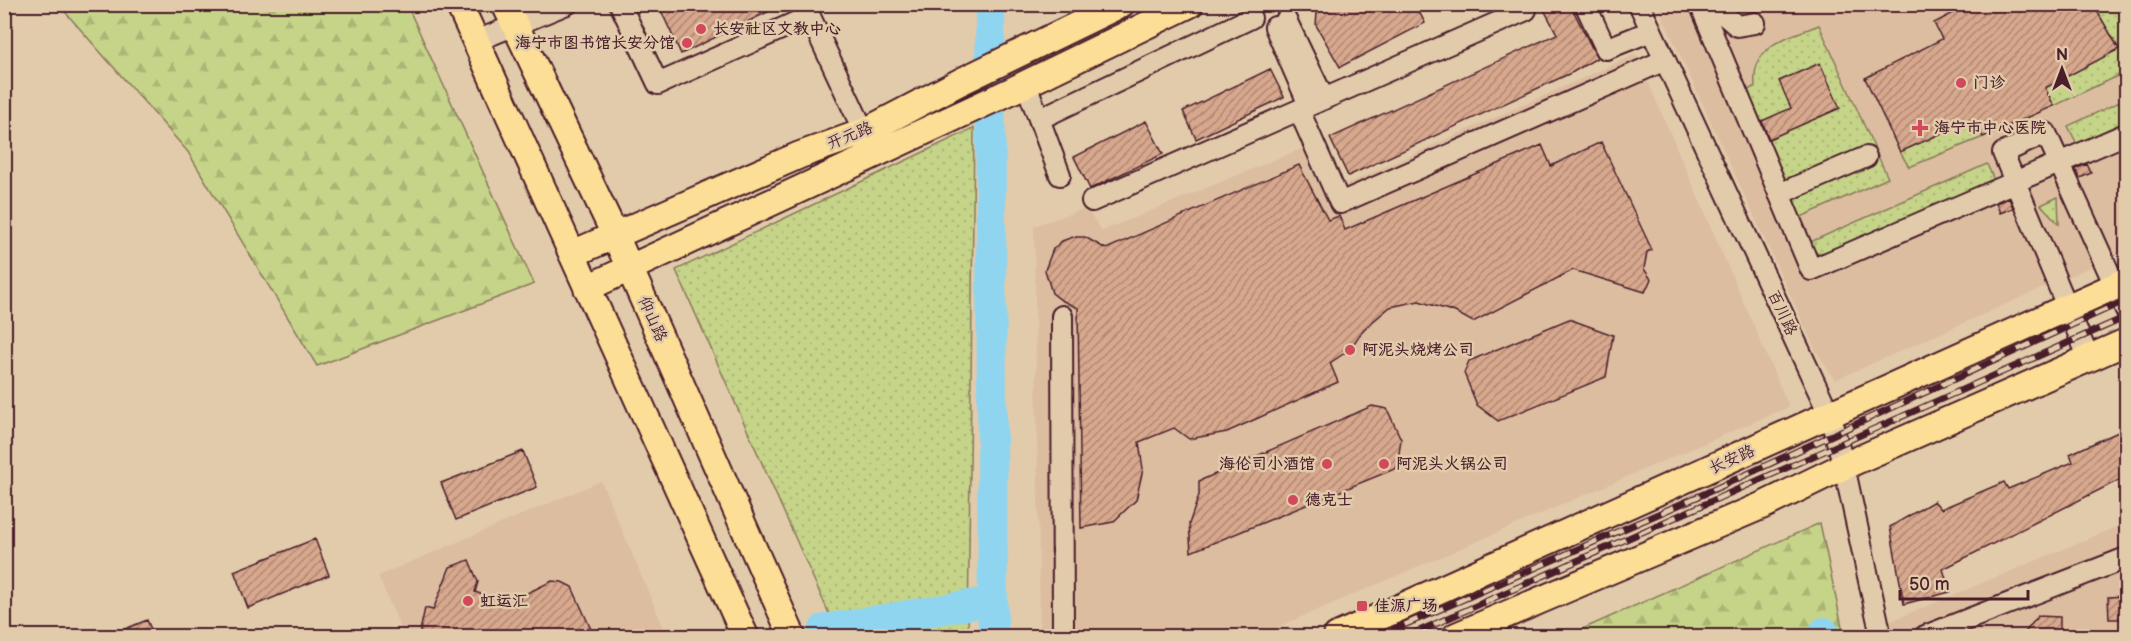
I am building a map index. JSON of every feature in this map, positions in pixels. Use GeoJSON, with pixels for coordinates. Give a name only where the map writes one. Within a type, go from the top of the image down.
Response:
{"type":"FeatureCollection","features":[{"type":"Feature","properties":{"kind":"main road","name":"开元路"},"geometry":{"type":"LineString","coordinates":[[572,254],[800,155],[864,132],[960,82],[1121,4]]}},
{"type":"Feature","properties":{"kind":"main road"},"geometry":{"type":"LineString","coordinates":[[1018,88],[1190,4]]}},
{"type":"Feature","properties":{"kind":"main road"},"geometry":{"type":"LineString","coordinates":[[464,6],[476,41],[745,636]]}},
{"type":"Feature","properties":{"kind":"main road","name":"仰山路"},"geometry":{"type":"LineString","coordinates":[[511,16],[615,235],[792,636]]}},
{"type":"Feature","properties":{"kind":"main road","name":"开元路"},"geometry":{"type":"LineString","coordinates":[[587,288],[1018,88]]}},
{"type":"Feature","properties":{"kind":"main road","name":"长安路"},"geometry":{"type":"LineString","coordinates":[[1336,636],[2120,284]]}},
{"type":"Feature","properties":{"kind":"main road"},"geometry":{"type":"LineString","coordinates":[[1456,636],[1766,504],[1844,466],[2127,342]]}},
{"type":"Feature","properties":{"kind":"street"},"geometry":{"type":"LineString","coordinates":[[476,41],[511,16],[567,4]]}},
{"type":"Feature","properties":{"kind":"street"},"geometry":{"type":"LineString","coordinates":[[620,4],[658,84],[810,16],[806,7]]}},
{"type":"Feature","properties":{"kind":"street"},"geometry":{"type":"LineString","coordinates":[[1585,4],[1606,49],[1652,31]]}},
{"type":"Feature","properties":{"kind":"street","name":"百川路"},"geometry":{"type":"LineString","coordinates":[[1639,4],[1830,416],[1844,466],[1881,636]]}},
{"type":"Feature","properties":{"kind":"street"},"geometry":{"type":"LineString","coordinates":[[1700,4],[1810,270],[2127,134]]}},
{"type":"Feature","properties":{"kind":"street"},"geometry":{"type":"LineString","coordinates":[[1717,4],[1723,14],[1737,26],[1755,23]]}},
{"type":"Feature","properties":{"kind":"street"},"geometry":{"type":"LineString","coordinates":[[806,7],[864,132]]}},
{"type":"Feature","properties":{"kind":"street"},"geometry":{"type":"LineString","coordinates":[[1092,201],[1526,10]]}},
{"type":"Feature","properties":{"kind":"street"},"geometry":{"type":"LineString","coordinates":[[1039,119],[1249,11],[1261,27],[1284,17],[1340,203],[1665,60]]}},
{"type":"Feature","properties":{"kind":"street"},"geometry":{"type":"LineString","coordinates":[[1018,88],[1039,119],[1060,175]]}},
{"type":"Feature","properties":{"kind":"street"},"geometry":{"type":"LineString","coordinates":[[2089,359],[2003,153],[2046,133],[2120,284],[2127,310]]}},
{"type":"Feature","properties":{"kind":"street"},"geometry":{"type":"LineString","coordinates":[[1779,194],[1866,157]]}},
{"type":"Feature","properties":{"kind":"street"},"geometry":{"type":"LineString","coordinates":[[1062,316],[1063,636]]}},
{"type":"Feature","properties":{"kind":"street"},"geometry":{"type":"LineString","coordinates":[[1925,636],[2127,558]]}},
{"type":"Feature","properties":{"kind":"shaded area","name":"海宁市中心医院"},"geometry":{"type":"Polygon","coordinates":[[[1657,5],[2126,5],[2126,251],[1835,380],[1816,351],[1657,5]]]}},
{"type":"Feature","properties":{"kind":"shaded area"},"geometry":{"type":"Polygon","coordinates":[[[1636,54],[1789,407],[1257,636],[1040,636],[1034,226],[1086,208],[1102,231],[1303,148],[1324,194],[1636,54]]]}},
{"type":"Feature","properties":{"kind":"shaded area"},"geometry":{"type":"Polygon","coordinates":[[[601,481],[667,636],[404,636],[378,576],[601,481]]]}},
{"type":"Feature","properties":{"kind":"shaded area"},"geometry":{"type":"Polygon","coordinates":[[[2126,523],[2126,636],[1895,636],[1891,621],[2126,523]]]}},
{"type":"Feature","properties":{"kind":"green space"},"geometry":{"type":"Polygon","coordinates":[[[59,5],[407,5],[534,284],[317,366],[188,152],[59,5]]]}},
{"type":"Feature","properties":{"kind":"green space"},"geometry":{"type":"Polygon","coordinates":[[[2093,5],[2126,5],[2126,72],[2054,106],[2045,88],[2119,49],[2093,5]]]}},
{"type":"Feature","properties":{"kind":"green space"},"geometry":{"type":"Polygon","coordinates":[[[1819,25],[1888,178],[1799,218],[1745,92],[1755,86],[1755,72],[1765,52],[1784,39],[1819,25]]]}},
{"type":"Feature","properties":{"kind":"green space"},"geometry":{"type":"Polygon","coordinates":[[[2126,99],[2126,121],[2077,144],[2068,126],[2126,99]]]}},
{"type":"Feature","properties":{"kind":"green space"},"geometry":{"type":"Polygon","coordinates":[[[1973,119],[1983,137],[1909,167],[1900,152],[1973,119]]]}},
{"type":"Feature","properties":{"kind":"green space"},"geometry":{"type":"Polygon","coordinates":[[[974,128],[968,636],[839,636],[676,270],[974,128]]]}},
{"type":"Feature","properties":{"kind":"green space"},"geometry":{"type":"Polygon","coordinates":[[[1987,164],[1994,180],[1828,252],[1817,253],[1808,243],[1987,164]]]}},
{"type":"Feature","properties":{"kind":"green space"},"geometry":{"type":"Polygon","coordinates":[[[2058,197],[2059,224],[2041,205],[2058,197]]]}},
{"type":"Feature","properties":{"kind":"green space"},"geometry":{"type":"Polygon","coordinates":[[[1820,523],[1844,636],[1567,636],[1820,523]]]}},
{"type":"Feature","properties":{"kind":"building","name":"长安社区文教中心"},"geometry":{"type":"Polygon","coordinates":[[[658,4],[784,4],[681,54],[658,4]]]}},
{"type":"Feature","properties":{"kind":"building"},"geometry":{"type":"Polygon","coordinates":[[[1324,4],[1415,4],[1425,23],[1340,67],[1316,25],[1317,13],[1324,4]]]}},
{"type":"Feature","properties":{"kind":"building"},"geometry":{"type":"Polygon","coordinates":[[[1541,4],[1570,4],[1597,58],[1573,72],[1348,176],[1330,138],[1557,34],[1541,4]]]}},
{"type":"Feature","properties":{"kind":"building","name":"门诊"},"geometry":{"type":"Polygon","coordinates":[[[1959,4],[2093,4],[2119,49],[2045,88],[2054,106],[1983,137],[1973,119],[1900,152],[1865,78],[1942,39],[1934,23],[1961,9],[1959,4]]]}},
{"type":"Feature","properties":{"kind":"building"},"geometry":{"type":"Polygon","coordinates":[[[1820,63],[1840,108],[1769,139],[1762,121],[1791,108],[1779,81],[1820,63]]]}},
{"type":"Feature","properties":{"kind":"building"},"geometry":{"type":"Polygon","coordinates":[[[1270,69],[1284,97],[1196,139],[1183,111],[1270,69]]]}},
{"type":"Feature","properties":{"kind":"building"},"geometry":{"type":"Polygon","coordinates":[[[1146,121],[1163,154],[1090,189],[1074,157],[1146,121]]]}},
{"type":"Feature","properties":{"kind":"building"},"geometry":{"type":"Polygon","coordinates":[[[1601,142],[1652,250],[1647,252],[1644,269],[1651,279],[1645,292],[1573,270],[1473,322],[1455,312],[1419,301],[1390,307],[1364,329],[1349,350],[1330,363],[1338,382],[1227,432],[1189,439],[1174,428],[1139,442],[1143,469],[1136,500],[1113,522],[1081,528],[1078,308],[1052,293],[1045,270],[1053,249],[1062,241],[1073,237],[1085,237],[1106,249],[1299,165],[1328,220],[1339,216],[1345,230],[1542,145],[1551,166],[1601,142]]]}},
{"type":"Feature","properties":{"kind":"building"},"geometry":{"type":"Polygon","coordinates":[[[2087,164],[2091,173],[2080,178],[2075,169],[2087,164]]]}},
{"type":"Feature","properties":{"kind":"building"},"geometry":{"type":"Polygon","coordinates":[[[2009,198],[2013,208],[2000,213],[1996,203],[2009,198]]]}},
{"type":"Feature","properties":{"kind":"building"},"geometry":{"type":"Polygon","coordinates":[[[1569,319],[1613,335],[1606,377],[1498,421],[1477,405],[1464,373],[1469,361],[1569,319]]]}},
{"type":"Feature","properties":{"kind":"building"},"geometry":{"type":"Polygon","coordinates":[[[1372,406],[1387,409],[1401,439],[1397,468],[1191,552],[1189,524],[1199,495],[1199,481],[1372,406]]]}},
{"type":"Feature","properties":{"kind":"building"},"geometry":{"type":"Polygon","coordinates":[[[2127,428],[2127,476],[1943,569],[1950,592],[1904,604],[1890,527],[1934,501],[1941,509],[2004,482],[2008,489],[2073,462],[2070,454],[2127,428]]]}},
{"type":"Feature","properties":{"kind":"building"},"geometry":{"type":"Polygon","coordinates":[[[523,451],[537,487],[456,520],[441,483],[523,451]]]}},
{"type":"Feature","properties":{"kind":"building"},"geometry":{"type":"Polygon","coordinates":[[[315,539],[329,575],[248,608],[234,571],[315,539]]]}},
{"type":"Feature","properties":{"kind":"building","name":"虹运汇"},"geometry":{"type":"Polygon","coordinates":[[[469,560],[478,582],[475,592],[518,607],[521,596],[552,581],[562,582],[572,587],[594,636],[419,636],[425,608],[433,610],[450,567],[469,560]]]}},
{"type":"Feature","properties":{"kind":"building"},"geometry":{"type":"Polygon","coordinates":[[[2127,596],[2127,619],[2109,619],[2108,597],[2127,596]]]}},
{"type":"Feature","properties":{"kind":"building"},"geometry":{"type":"Polygon","coordinates":[[[2038,616],[2060,617],[2060,636],[2022,636],[2038,616]]]}},
{"type":"Feature","properties":{"kind":"building"},"geometry":{"type":"Polygon","coordinates":[[[147,620],[154,636],[108,636],[147,620]]]}},
{"type":"Feature","properties":{"kind":"waterway"},"geometry":{"type":"LineString","coordinates":[[990,4],[993,636]]}},
{"type":"Feature","properties":{"kind":"waterway"},"geometry":{"type":"LineString","coordinates":[[824,629],[992,601]]}},
{"type":"Feature","properties":{"kind":"waterway"},"geometry":{"type":"LineString","coordinates":[[1824,632],[1825,636]]}},
{"type":"Feature","properties":{"kind":"railway"},"geometry":{"type":"LineString","coordinates":[[1379,636],[1706,493],[2126,300]]}},
{"type":"Feature","properties":{"kind":"railway"},"geometry":{"type":"LineString","coordinates":[[1408,636],[2126,317]]}},
{"type":"Feature","properties":{"kind":"place","name":"长安社区文教中心"},"geometry":{"type":"Point","coordinates":[701,29]}},
{"type":"Feature","properties":{"kind":"place","name":"海宁市图书馆长安分馆"},"geometry":{"type":"Point","coordinates":[687,43]}},
{"type":"Feature","properties":{"kind":"place","name":"门诊"},"geometry":{"type":"Point","coordinates":[1961,83]}},
{"type":"Feature","properties":{"kind":"place","name":"海宁市中心医院"},"geometry":{"type":"Point","coordinates":[1920,128]}},
{"type":"Feature","properties":{"kind":"place","name":"阿泥头烧烤公司"},"geometry":{"type":"Point","coordinates":[1350,350]}},
{"type":"Feature","properties":{"kind":"place","name":"海伦司小酒馆"},"geometry":{"type":"Point","coordinates":[1327,464]}},
{"type":"Feature","properties":{"kind":"place","name":"阿泥头火锅公司"},"geometry":{"type":"Point","coordinates":[1384,464]}},
{"type":"Feature","properties":{"kind":"place","name":"德克士"},"geometry":{"type":"Point","coordinates":[1293,500]}},
{"type":"Feature","properties":{"kind":"place","name":"虹运汇"},"geometry":{"type":"Point","coordinates":[468,601]}},
{"type":"Feature","properties":{"kind":"place","name":"佳源广场"},"geometry":{"type":"Point","coordinates":[1362,606]}}]}
